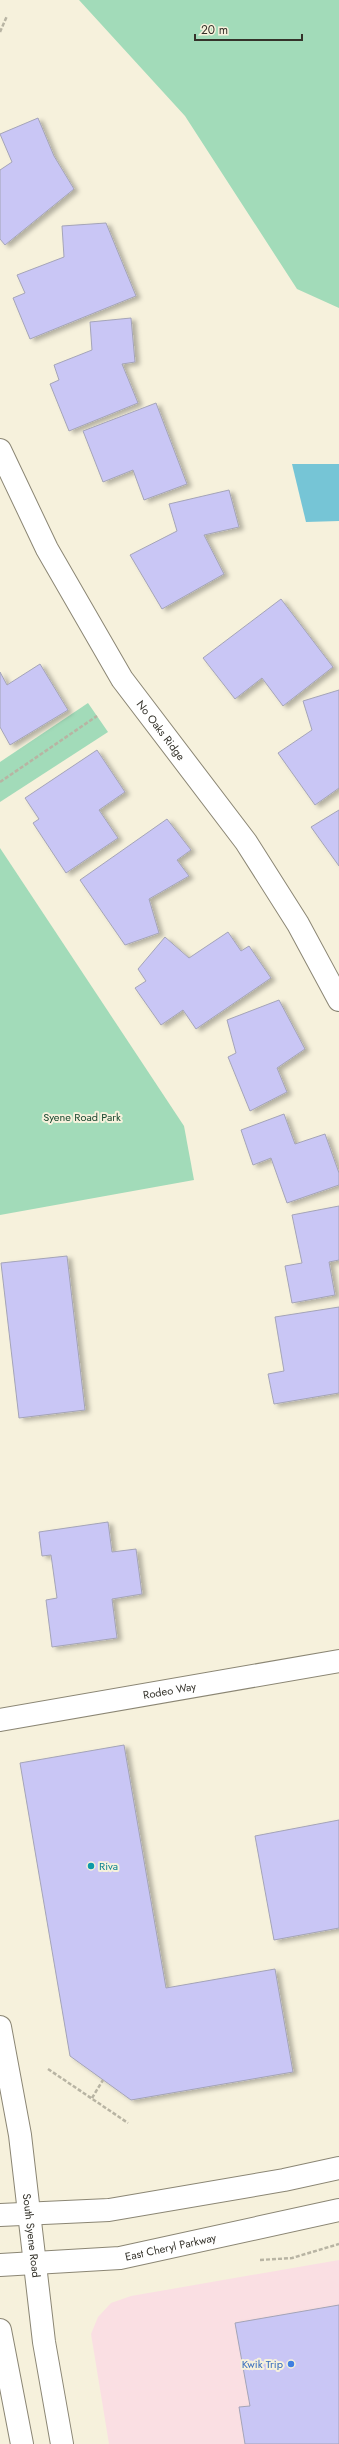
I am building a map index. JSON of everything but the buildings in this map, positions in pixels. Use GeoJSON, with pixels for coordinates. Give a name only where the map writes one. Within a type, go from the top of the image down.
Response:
{"type":"FeatureCollection","features":[{"type":"Feature","properties":{"kind":"street","name":"No Oaks Ridge"},"geometry":{"type":"LineString","coordinates":[[0,450],[47,549],[122,680],[246,842],[298,924],[339,1000]]}},
{"type":"Feature","properties":{"kind":"street","name":"Rodeo Way"},"geometry":{"type":"LineString","coordinates":[[0,1720],[339,1661]]}},
{"type":"Feature","properties":{"kind":"street","name":"South Syene Road"},"geometry":{"type":"LineString","coordinates":[[0,2027],[20,2135],[44,2342],[62,2444]]}},
{"type":"Feature","properties":{"kind":"street"},"geometry":{"type":"LineString","coordinates":[[0,2215],[109,2210],[284,2180],[339,2168]]}},
{"type":"Feature","properties":{"kind":"street","name":"East Cheryl Parkway"},"geometry":{"type":"LineString","coordinates":[[0,2265],[120,2258],[339,2210]]}},
{"type":"Feature","properties":{"kind":"street"},"geometry":{"type":"LineString","coordinates":[[0,2330],[22,2444]]}},
{"type":"Feature","properties":{"kind":"path"},"geometry":{"type":"LineString","coordinates":[[0,32],[7,16]]}},
{"type":"Feature","properties":{"kind":"path"},"geometry":{"type":"LineString","coordinates":[[0,782],[97,716]]}},
{"type":"Feature","properties":{"kind":"path"},"geometry":{"type":"LineString","coordinates":[[48,2069],[128,2123]]}},
{"type":"Feature","properties":{"kind":"path"},"geometry":{"type":"LineString","coordinates":[[92,2098],[103,2080]]}},
{"type":"Feature","properties":{"kind":"shaded area"},"geometry":{"type":"Polygon","coordinates":[[[339,2260],[339,2444],[109,2444],[91,2334],[98,2317],[111,2303],[131,2296],[339,2260]]]}},
{"type":"Feature","properties":{"kind":"green space"},"geometry":{"type":"Polygon","coordinates":[[[79,0],[339,0],[339,308],[297,289],[185,116],[79,0]]]}},
{"type":"Feature","properties":{"kind":"green space"},"geometry":{"type":"Polygon","coordinates":[[[88,703],[108,732],[0,802],[0,762],[88,703]]]}},
{"type":"Feature","properties":{"kind":"green space","name":"Syene Road Park"},"geometry":{"type":"Polygon","coordinates":[[[0,848],[184,1126],[194,1180],[0,1215],[0,848]]]}},
{"type":"Feature","properties":{"kind":"water"},"geometry":{"type":"Polygon","coordinates":[[[292,464],[339,464],[339,521],[306,522],[292,464]]]}},
{"type":"Feature","properties":{"kind":"place","name":"Riva"},"geometry":{"type":"Point","coordinates":[91,1866]}},
{"type":"Feature","properties":{"kind":"place","name":"Kwik Trip"},"geometry":{"type":"Point","coordinates":[291,2364]}}]}
